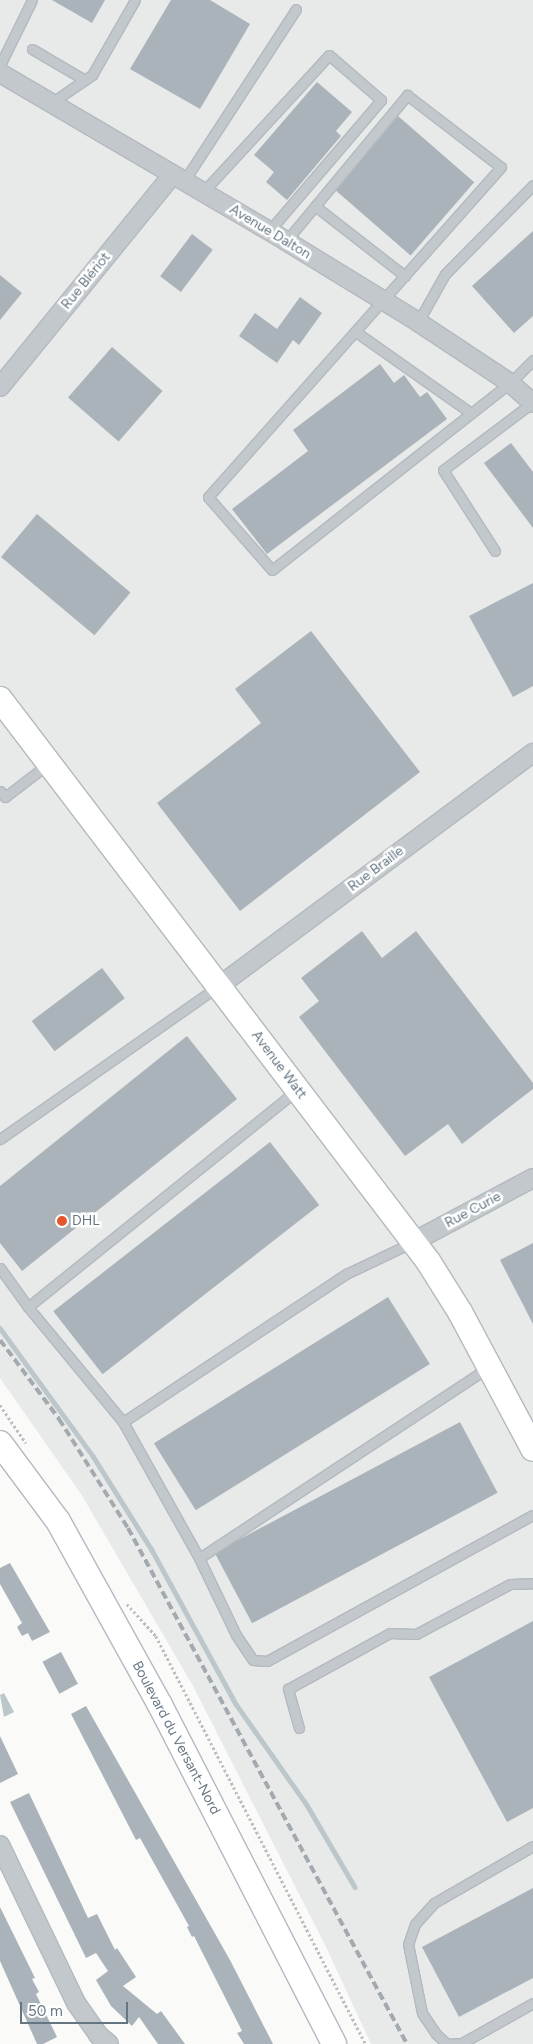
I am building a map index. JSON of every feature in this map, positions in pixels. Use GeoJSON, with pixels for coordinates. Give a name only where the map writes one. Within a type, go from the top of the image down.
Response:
{"type":"FeatureCollection","features":[{"type":"Feature","properties":{"kind":"street","name":"Avenue Dalton"},"geometry":{"type":"LineString","coordinates":[[0,73],[286,241],[418,322],[510,383],[533,403]]}},
{"type":"Feature","properties":{"kind":"street","name":"Rue Blériot"},"geometry":{"type":"LineString","coordinates":[[0,387],[178,178]]}},
{"type":"Feature","properties":{"kind":"street","name":"Avenue Watt"},"geometry":{"type":"LineString","coordinates":[[0,699],[298,1090],[446,1288],[533,1449]]}},
{"type":"Feature","properties":{"kind":"street","name":"Rue Braille"},"geometry":{"type":"LineString","coordinates":[[219,986],[533,753]]}},
{"type":"Feature","properties":{"kind":"street","name":"Rue Curie"},"geometry":{"type":"LineString","coordinates":[[413,1242],[533,1178]]}},
{"type":"Feature","properties":{"kind":"street","name":"Boulevard du Versant-Nord"},"geometry":{"type":"LineString","coordinates":[[0,1443],[58,1521],[160,1705],[334,2044]]}},
{"type":"Feature","properties":{"kind":"street"},"geometry":{"type":"LineString","coordinates":[[0,1845],[76,2003],[98,2035],[109,2044]]}},
{"type":"Feature","properties":{"kind":"lane"},"geometry":{"type":"LineString","coordinates":[[0,65],[32,0]]}},
{"type":"Feature","properties":{"kind":"lane"},"geometry":{"type":"LineString","coordinates":[[51,103],[92,75],[135,0]]}},
{"type":"Feature","properties":{"kind":"lane"},"geometry":{"type":"LineString","coordinates":[[178,178],[296,9]]}},
{"type":"Feature","properties":{"kind":"lane"},"geometry":{"type":"LineString","coordinates":[[32,49],[86,80]]}},
{"type":"Feature","properties":{"kind":"lane"},"geometry":{"type":"LineString","coordinates":[[203,192],[329,55],[381,100],[269,231]]}},
{"type":"Feature","properties":{"kind":"lane"},"geometry":{"type":"LineString","coordinates":[[286,241],[407,95],[501,167],[208,497],[272,570],[510,383],[533,360]]}},
{"type":"Feature","properties":{"kind":"lane"},"geometry":{"type":"LineString","coordinates":[[418,322],[445,274],[533,185]]}},
{"type":"Feature","properties":{"kind":"lane"},"geometry":{"type":"LineString","coordinates":[[315,206],[405,276]]}},
{"type":"Feature","properties":{"kind":"lane"},"geometry":{"type":"LineString","coordinates":[[356,332],[472,413]]}},
{"type":"Feature","properties":{"kind":"lane"},"geometry":{"type":"LineString","coordinates":[[495,551],[443,470],[533,403]]}},
{"type":"Feature","properties":{"kind":"lane"},"geometry":{"type":"LineString","coordinates":[[2,797],[48,764]]}},
{"type":"Feature","properties":{"kind":"lane"},"geometry":{"type":"LineString","coordinates":[[0,1139],[219,986]]}},
{"type":"Feature","properties":{"kind":"lane"},"geometry":{"type":"LineString","coordinates":[[28,1307],[298,1090]]}},
{"type":"Feature","properties":{"kind":"lane"},"geometry":{"type":"LineString","coordinates":[[123,1422],[346,1274],[413,1242]]}},
{"type":"Feature","properties":{"kind":"lane"},"geometry":{"type":"LineString","coordinates":[[0,1268],[28,1307],[123,1422],[199,1558],[236,1635],[253,1660],[267,1661],[533,1515]]}},
{"type":"Feature","properties":{"kind":"lane"},"geometry":{"type":"LineString","coordinates":[[199,1558],[490,1367]]}},
{"type":"Feature","properties":{"kind":"lane"},"geometry":{"type":"LineString","coordinates":[[299,1728],[288,1688],[390,1633],[416,1634],[510,1584],[533,1583]]}},
{"type":"Feature","properties":{"kind":"lane"},"geometry":{"type":"LineString","coordinates":[[533,1846],[434,1903],[415,1924],[408,1944],[422,2013],[436,2034],[447,2044],[462,2043],[533,2003]]}},
{"type":"Feature","properties":{"kind":"path"},"geometry":{"type":"LineString","coordinates":[[127,1604],[156,1636],[366,2044]]}},
{"type":"Feature","properties":{"kind":"shaded area"},"geometry":{"type":"Polygon","coordinates":[[[0,0],[533,0],[533,2044],[371,2044],[326,1947],[193,1686],[81,1494],[0,1378],[0,0]]]}},
{"type":"Feature","properties":{"kind":"shaded area"},"geometry":{"type":"Polygon","coordinates":[[[4,1693],[14,1712],[4,1717],[0,1695],[4,1693]]]}},
{"type":"Feature","properties":{"kind":"building"},"geometry":{"type":"Polygon","coordinates":[[[52,0],[105,0],[92,23],[52,0]]]}},
{"type":"Feature","properties":{"kind":"building"},"geometry":{"type":"Polygon","coordinates":[[[171,0],[210,0],[250,24],[200,109],[130,69],[171,0]]]}},
{"type":"Feature","properties":{"kind":"building"},"geometry":{"type":"Polygon","coordinates":[[[317,82],[352,112],[336,131],[341,136],[287,200],[266,182],[274,172],[254,155],[317,82]]]}},
{"type":"Feature","properties":{"kind":"building"},"geometry":{"type":"Polygon","coordinates":[[[398,116],[474,182],[411,255],[334,189],[398,116]]]}},
{"type":"Feature","properties":{"kind":"building"},"geometry":{"type":"Polygon","coordinates":[[[533,231],[533,316],[514,333],[472,286],[533,231]]]}},
{"type":"Feature","properties":{"kind":"building"},"geometry":{"type":"Polygon","coordinates":[[[192,234],[213,250],[181,292],[160,276],[192,234]]]}},
{"type":"Feature","properties":{"kind":"building"},"geometry":{"type":"Polygon","coordinates":[[[0,275],[22,293],[0,320],[0,275]]]}},
{"type":"Feature","properties":{"kind":"building"},"geometry":{"type":"Polygon","coordinates":[[[300,297],[322,313],[299,345],[293,340],[277,363],[239,336],[255,313],[277,329],[300,297]]]}},
{"type":"Feature","properties":{"kind":"building"},"geometry":{"type":"Polygon","coordinates":[[[112,347],[163,391],[119,442],[68,398],[112,347]]]}},
{"type":"Feature","properties":{"kind":"building"},"geometry":{"type":"Polygon","coordinates":[[[380,364],[394,383],[404,375],[420,397],[427,392],[447,419],[267,554],[232,509],[308,451],[293,430],[380,364]]]}},
{"type":"Feature","properties":{"kind":"building"},"geometry":{"type":"Polygon","coordinates":[[[511,443],[533,472],[533,528],[484,463],[511,443]]]}},
{"type":"Feature","properties":{"kind":"building"},"geometry":{"type":"Polygon","coordinates":[[[37,514],[130,592],[94,635],[1,557],[37,514]]]}},
{"type":"Feature","properties":{"kind":"building"},"geometry":{"type":"Polygon","coordinates":[[[533,583],[533,686],[513,697],[469,616],[533,583]]]}},
{"type":"Feature","properties":{"kind":"building"},"geometry":{"type":"Polygon","coordinates":[[[311,631],[420,772],[240,911],[157,803],[261,723],[235,689],[311,631]]]}},
{"type":"Feature","properties":{"kind":"building"},"geometry":{"type":"Polygon","coordinates":[[[362,931],[382,958],[416,931],[533,1083],[533,1089],[462,1144],[448,1124],[405,1156],[299,1017],[319,1001],[301,978],[362,931]]]}},
{"type":"Feature","properties":{"kind":"building"},"geometry":{"type":"Polygon","coordinates":[[[102,968],[125,998],[55,1051],[32,1021],[102,968]]]}},
{"type":"Feature","properties":{"kind":"building"},"geometry":{"type":"Polygon","coordinates":[[[187,1036],[237,1099],[22,1271],[0,1243],[0,1186],[187,1036]]]}},
{"type":"Feature","properties":{"kind":"building"},"geometry":{"type":"Polygon","coordinates":[[[270,1142],[319,1205],[103,1374],[53,1311],[270,1142]]]}},
{"type":"Feature","properties":{"kind":"building"},"geometry":{"type":"Polygon","coordinates":[[[533,1243],[533,1324],[500,1260],[533,1243]]]}},
{"type":"Feature","properties":{"kind":"building"},"geometry":{"type":"Polygon","coordinates":[[[388,1297],[430,1364],[196,1510],[154,1443],[388,1297]]]}},
{"type":"Feature","properties":{"kind":"building"},"geometry":{"type":"Polygon","coordinates":[[[460,1422],[498,1493],[252,1623],[215,1553],[460,1422]]]}},
{"type":"Feature","properties":{"kind":"building"},"geometry":{"type":"Polygon","coordinates":[[[10,1563],[50,1632],[32,1641],[28,1633],[22,1636],[17,1627],[22,1623],[0,1584],[0,1568],[10,1563]]]}},
{"type":"Feature","properties":{"kind":"building"},"geometry":{"type":"Polygon","coordinates":[[[533,1621],[533,1808],[507,1822],[429,1677],[533,1621]]]}},
{"type":"Feature","properties":{"kind":"building"},"geometry":{"type":"Polygon","coordinates":[[[61,1652],[78,1684],[59,1694],[42,1662],[61,1652]]]}},
{"type":"Feature","properties":{"kind":"building"},"geometry":{"type":"Polygon","coordinates":[[[86,1706],[230,1960],[273,2044],[244,2044],[237,2033],[242,2031],[194,1936],[192,1937],[187,1927],[189,1926],[140,1838],[136,1840],[71,1714],[86,1706]]]}},
{"type":"Feature","properties":{"kind":"building"},"geometry":{"type":"Polygon","coordinates":[[[0,1736],[18,1774],[0,1783],[0,1736]]]}},
{"type":"Feature","properties":{"kind":"building"},"geometry":{"type":"Polygon","coordinates":[[[29,1793],[88,1918],[97,1914],[115,1950],[117,1948],[136,1977],[123,1986],[157,2014],[161,2011],[185,2044],[158,2044],[139,2017],[132,2026],[111,2006],[96,1980],[108,1971],[96,1953],[86,1958],[10,1802],[29,1793]]]}},
{"type":"Feature","properties":{"kind":"building"},"geometry":{"type":"Polygon","coordinates":[[[533,1888],[533,1978],[459,2017],[422,1947],[533,1888]]]}},
{"type":"Feature","properties":{"kind":"building"},"geometry":{"type":"Polygon","coordinates":[[[0,1907],[35,1978],[32,1979],[39,1992],[36,1994],[57,2037],[43,2044],[37,2044],[0,1961],[0,1907]]]}},
{"type":"Feature","properties":{"kind":"waterway"},"geometry":{"type":"LineString","coordinates":[[0,1328],[93,1456],[152,1550],[236,1704],[307,1805],[355,1887]]}},
{"type":"Feature","properties":{"kind":"railway"},"geometry":{"type":"LineString","coordinates":[[0,1340],[59,1419],[128,1528],[407,2044]]}},
{"type":"Feature","properties":{"kind":"place","name":"DHL"},"geometry":{"type":"Point","coordinates":[62,1221]}}]}
